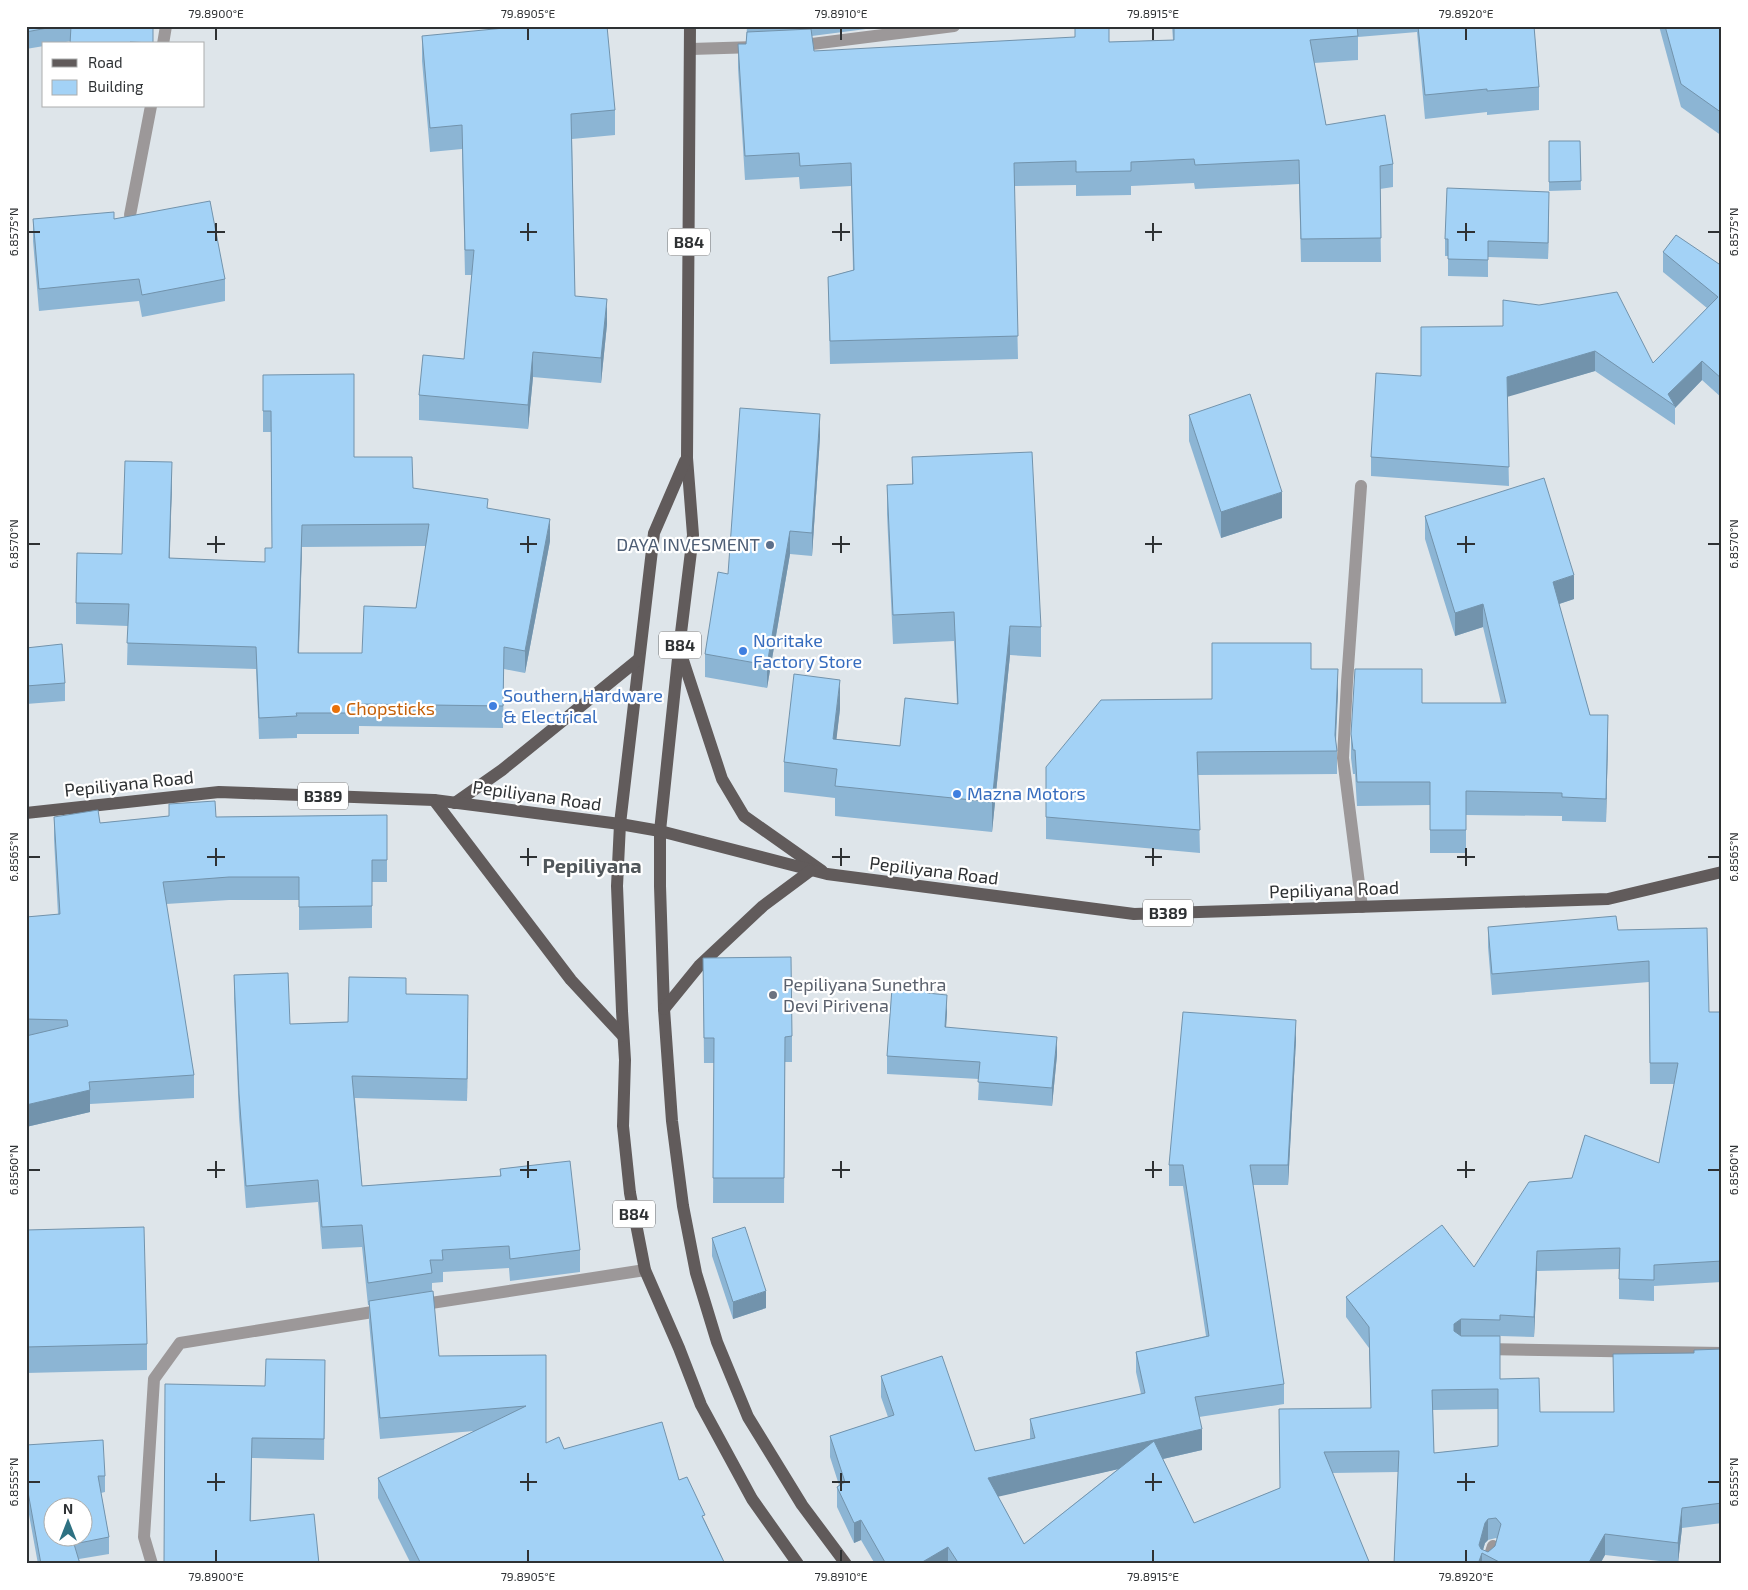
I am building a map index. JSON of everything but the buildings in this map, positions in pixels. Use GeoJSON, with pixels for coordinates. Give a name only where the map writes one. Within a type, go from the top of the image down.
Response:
{"type":"FeatureCollection","features":[{"type":"Feature","properties":{"kind":"main road","name":"B84"},"geometry":{"type":"LineString","coordinates":[[690,26],[687,458],[694,535],[679,649],[660,831],[664,1009],[672,1122],[683,1206],[696,1273],[717,1342],[748,1417],[802,1505],[846,1564]]}},
{"type":"Feature","properties":{"kind":"main road","name":"B84"},"geometry":{"type":"LineString","coordinates":[[687,458],[654,532],[620,824],[617,886],[625,1060],[624,1126],[630,1193],[645,1270],[679,1348],[701,1405],[752,1499],[798,1564]]}},
{"type":"Feature","properties":{"kind":"main road"},"geometry":{"type":"LineString","coordinates":[[679,649],[722,779],[744,816],[826,874]]}},
{"type":"Feature","properties":{"kind":"main road"},"geometry":{"type":"LineString","coordinates":[[455,803],[502,770],[639,659]]}},
{"type":"Feature","properties":{"kind":"main road","name":"Pepiliyana Road"},"geometry":{"type":"LineString","coordinates":[[26,813],[219,792],[434,800],[660,831],[826,874],[1134,914],[1608,899],[1722,872]]}},
{"type":"Feature","properties":{"kind":"main road"},"geometry":{"type":"LineString","coordinates":[[434,800],[571,980],[624,1036]]}},
{"type":"Feature","properties":{"kind":"main road"},"geometry":{"type":"LineString","coordinates":[[664,1009],[699,966],[763,906],[810,871]]}},
{"type":"Feature","properties":{"kind":"street"},"geometry":{"type":"LineString","coordinates":[[163,42],[166,26]]}},
{"type":"Feature","properties":{"kind":"street"},"geometry":{"type":"LineString","coordinates":[[691,49],[800,46],[954,26]]}},
{"type":"Feature","properties":{"kind":"street"},"geometry":{"type":"LineString","coordinates":[[130,215],[151,108]]}},
{"type":"Feature","properties":{"kind":"street"},"geometry":{"type":"LineString","coordinates":[[1361,486],[1343,758],[1362,907]]}},
{"type":"Feature","properties":{"kind":"street"},"geometry":{"type":"LineString","coordinates":[[152,1564],[144,1537],[154,1379],[180,1343],[645,1270]]}},
{"type":"Feature","properties":{"kind":"street"},"geometry":{"type":"LineString","coordinates":[[1471,1349],[1722,1353]]}},
{"type":"Feature","properties":{"kind":"street"},"geometry":{"type":"LineString","coordinates":[[1487,1564],[1493,1546]]}},
{"type":"Feature","properties":{"kind":"place","name":"DAYA INVESMENT"},"geometry":{"type":"Point","coordinates":[770,545]}},
{"type":"Feature","properties":{"kind":"place","name":"Noritake Factory Store"},"geometry":{"type":"Point","coordinates":[743,651]}},
{"type":"Feature","properties":{"kind":"place","name":"Southern Hardware & Electrical"},"geometry":{"type":"Point","coordinates":[493,706]}},
{"type":"Feature","properties":{"kind":"place","name":"Chopsticks"},"geometry":{"type":"Point","coordinates":[336,709]}},
{"type":"Feature","properties":{"kind":"place","name":"Mazna Motors"},"geometry":{"type":"Point","coordinates":[957,794]}},
{"type":"Feature","properties":{"kind":"place","name":"Pepiliyana Sunethra Devi Pirivena"},"geometry":{"type":"Point","coordinates":[773,995]}},
{"type":"Feature","properties":{"kind":"district","name":"Pepiliyana"},"geometry":{"type":"Point","coordinates":[592,866]}}]}
